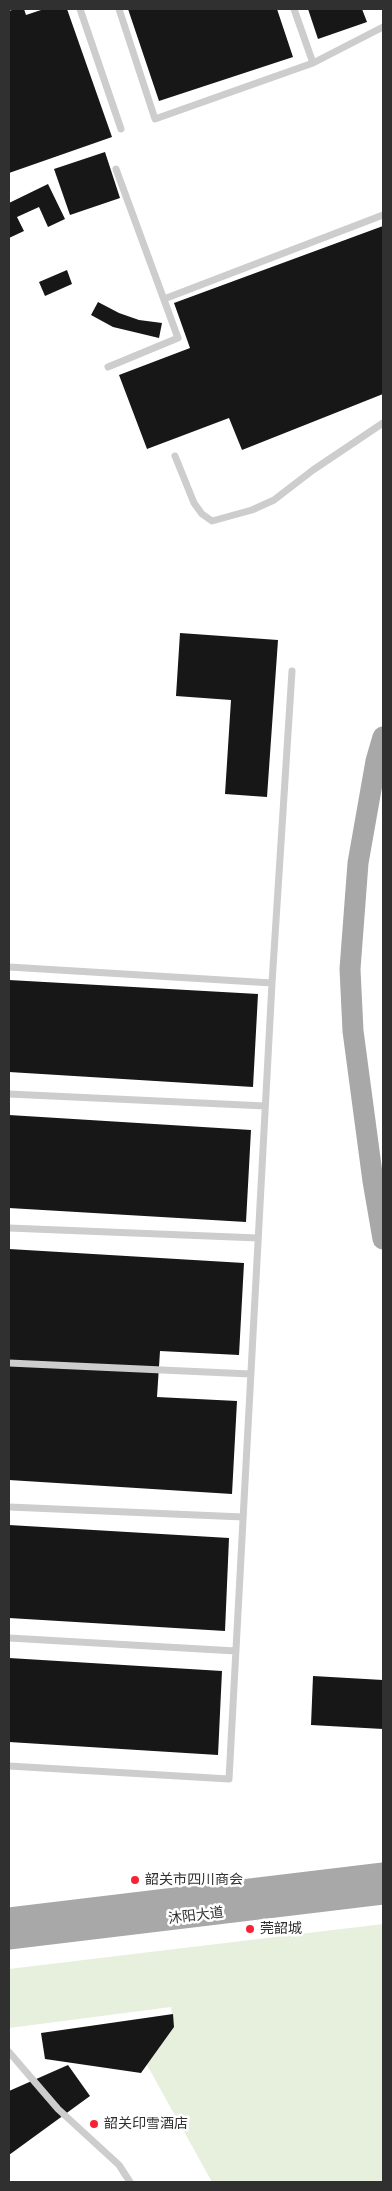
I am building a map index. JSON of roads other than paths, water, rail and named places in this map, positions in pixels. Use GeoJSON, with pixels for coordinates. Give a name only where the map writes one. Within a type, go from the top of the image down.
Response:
{"type":"FeatureCollection","features":[{"type":"Feature","properties":{"kind":"main road"},"geometry":{"type":"LineString","coordinates":[[383,737],[376,761],[358,863],[350,969],[353,1031],[383,1239]]}},
{"type":"Feature","properties":{"kind":"main road","name":"沐阳大道"},"geometry":{"type":"LineString","coordinates":[[9,1918],[382,1878]]}},
{"type":"Feature","properties":{"kind":"main road","name":"沐阳大道"},"geometry":{"type":"LineString","coordinates":[[9,1939],[382,1878]]}},
{"type":"Feature","properties":{"kind":"lane"},"geometry":{"type":"LineString","coordinates":[[80,9],[121,129]]}},
{"type":"Feature","properties":{"kind":"lane"},"geometry":{"type":"LineString","coordinates":[[118,9],[155,118],[313,63],[383,28]]}},
{"type":"Feature","properties":{"kind":"lane"},"geometry":{"type":"LineString","coordinates":[[294,9],[313,63]]}},
{"type":"Feature","properties":{"kind":"lane"},"geometry":{"type":"LineString","coordinates":[[108,367],[178,338],[116,169]]}},
{"type":"Feature","properties":{"kind":"lane"},"geometry":{"type":"LineString","coordinates":[[164,299],[383,215]]}},
{"type":"Feature","properties":{"kind":"lane"},"geometry":{"type":"LineString","coordinates":[[175,456],[194,503],[212,521],[252,510],[274,500],[383,423]]}},
{"type":"Feature","properties":{"kind":"lane"},"geometry":{"type":"LineString","coordinates":[[9,1766],[229,1779],[272,982],[292,671]]}},
{"type":"Feature","properties":{"kind":"lane"},"geometry":{"type":"LineString","coordinates":[[9,967],[272,982]]}},
{"type":"Feature","properties":{"kind":"lane"},"geometry":{"type":"LineString","coordinates":[[9,1094],[265,1106]]}},
{"type":"Feature","properties":{"kind":"lane"},"geometry":{"type":"LineString","coordinates":[[9,1228],[258,1238]]}},
{"type":"Feature","properties":{"kind":"lane"},"geometry":{"type":"LineString","coordinates":[[9,1363],[250,1374]]}},
{"type":"Feature","properties":{"kind":"lane"},"geometry":{"type":"LineString","coordinates":[[9,1507],[243,1517]]}},
{"type":"Feature","properties":{"kind":"lane"},"geometry":{"type":"LineString","coordinates":[[9,1638],[236,1651]]}},
{"type":"Feature","properties":{"kind":"lane"},"geometry":{"type":"LineString","coordinates":[[9,2052],[58,2109],[119,2165],[130,2182]]}},
{"type":"Feature","properties":{"kind":"place","name":"韶关市四川商会"},"geometry":{"type":"Point","coordinates":[135,1880]}},
{"type":"Feature","properties":{"kind":"place","name":"莞韶城"},"geometry":{"type":"Point","coordinates":[250,1929]}},
{"type":"Feature","properties":{"kind":"place","name":"韶关印雪酒店"},"geometry":{"type":"Point","coordinates":[94,2124]}}]}
